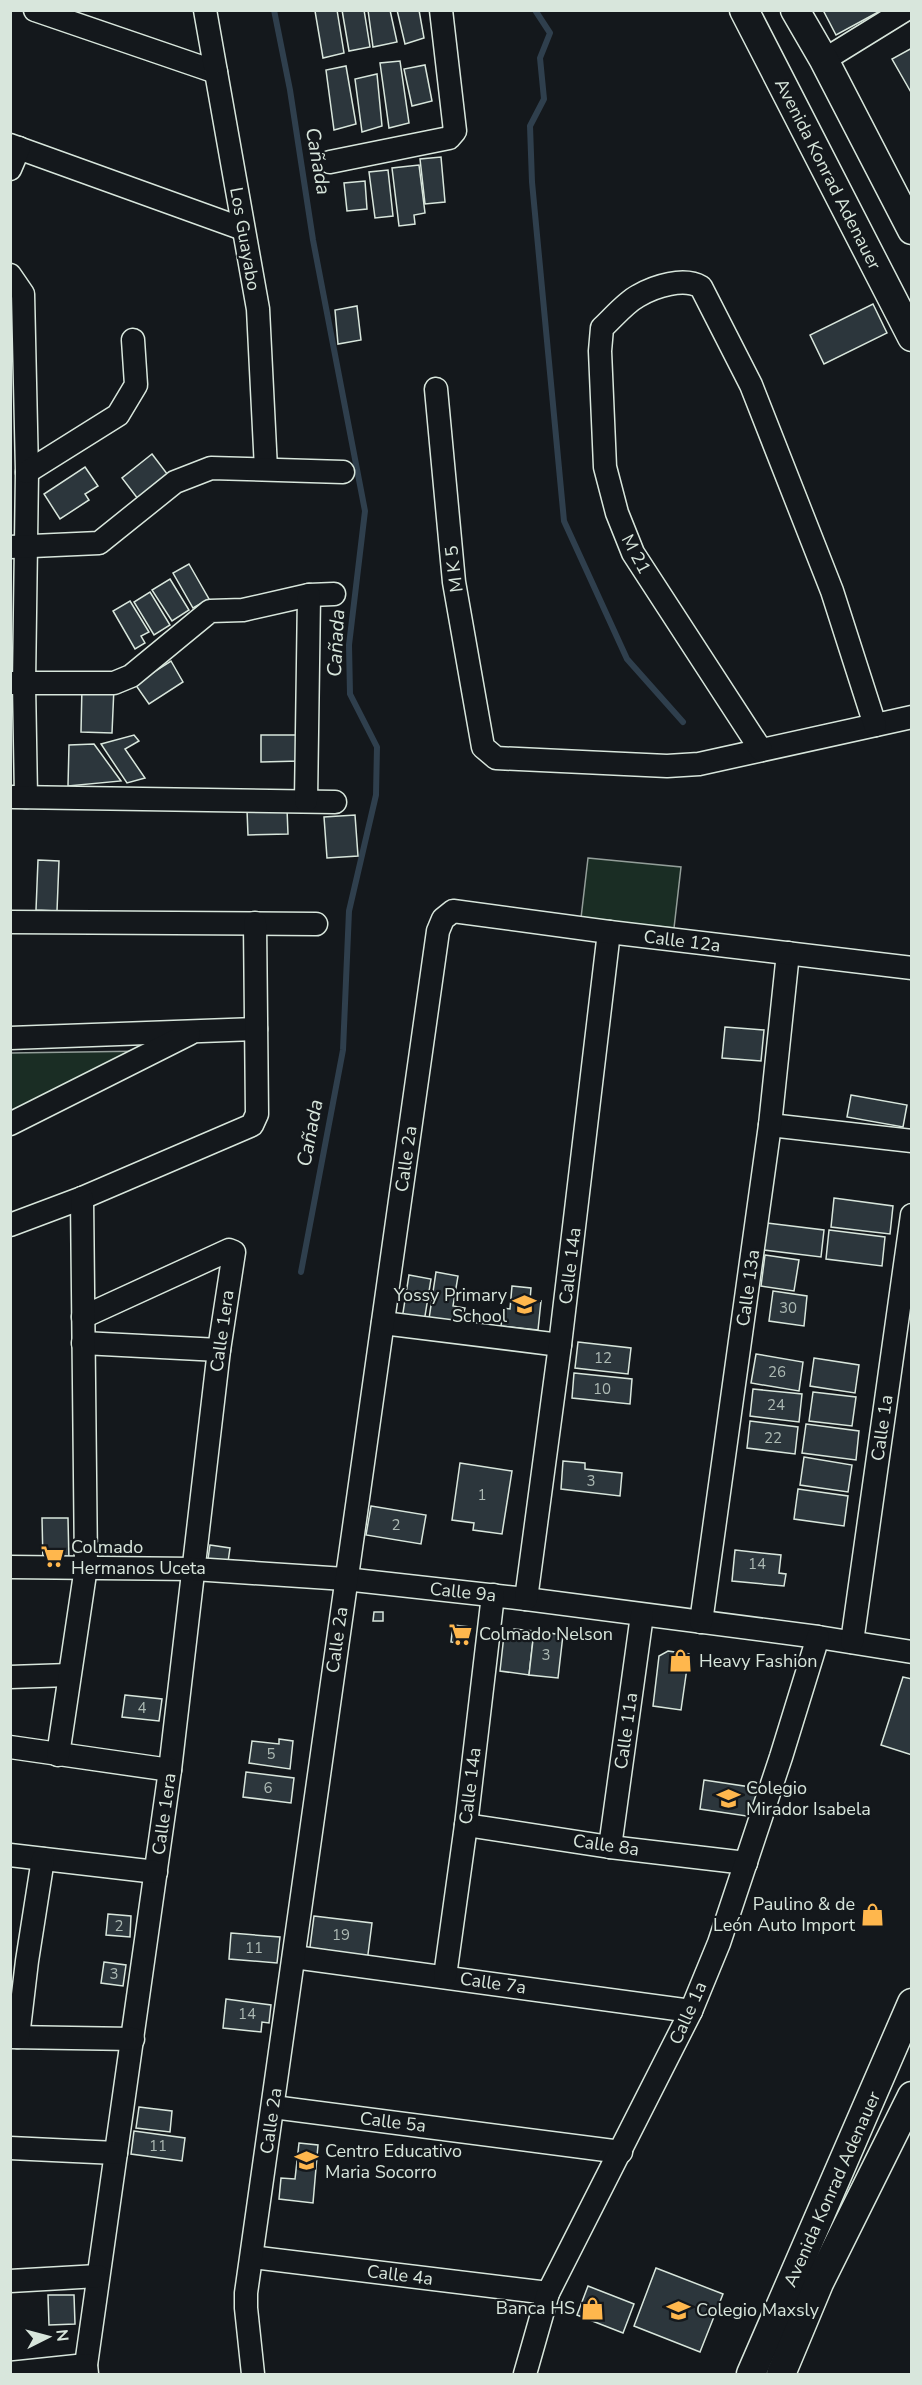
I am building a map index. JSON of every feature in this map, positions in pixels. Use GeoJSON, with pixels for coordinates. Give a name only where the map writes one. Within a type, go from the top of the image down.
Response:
{"type":"FeatureCollection","features":[{"type":"Feature","properties":{"kind":"main road","name":"Avenida Konrad Adenauer"},"geometry":{"type":"LineString","coordinates":[[744,10],[912,337]]}},
{"type":"Feature","properties":{"kind":"main road"},"geometry":{"type":"LineString","coordinates":[[795,10],[824,60],[912,230]]}},
{"type":"Feature","properties":{"kind":"main road","name":"Avenida Konrad Adenauer"},"geometry":{"type":"LineString","coordinates":[[751,2374],[912,2003]]}},
{"type":"Feature","properties":{"kind":"main road","name":"Avenida Konrad Adenauer"},"geometry":{"type":"LineString","coordinates":[[781,2374],[819,2283],[912,2096]]}},
{"type":"Feature","properties":{"kind":"street"},"geometry":{"type":"LineString","coordinates":[[35,10],[69,16],[216,72]]}},
{"type":"Feature","properties":{"kind":"street","name":"Los Guayabo"},"geometry":{"type":"LineString","coordinates":[[205,10],[253,281],[260,336],[266,470]]}},
{"type":"Feature","properties":{"kind":"street"},"geometry":{"type":"LineString","coordinates":[[330,162],[449,138],[453,135],[455,131],[441,10]]}},
{"type":"Feature","properties":{"kind":"street"},"geometry":{"type":"LineString","coordinates":[[824,60],[905,10]]}},
{"type":"Feature","properties":{"kind":"street"},"geometry":{"type":"LineString","coordinates":[[10,169],[15,146],[243,229]]}},
{"type":"Feature","properties":{"kind":"street"},"geometry":{"type":"LineString","coordinates":[[10,275],[23,294],[27,472],[19,547],[18,797],[335,802]]}},
{"type":"Feature","properties":{"kind":"street","name":"M 21"},"geometry":{"type":"LineString","coordinates":[[761,750],[633,554],[617,513],[605,467],[600,339],[602,328],[637,296],[676,282],[691,281],[701,287],[756,396],[832,591],[875,725]]}},
{"type":"Feature","properties":{"kind":"street"},"geometry":{"type":"LineString","coordinates":[[27,472],[118,415],[136,385],[133,340]]}},
{"type":"Feature","properties":{"kind":"street","name":"M K 5"},"geometry":{"type":"LineString","coordinates":[[436,389],[454,582],[483,747],[496,758],[667,766],[699,764],[761,750]]}},
{"type":"Feature","properties":{"kind":"street"},"geometry":{"type":"LineString","coordinates":[[19,547],[99,543],[175,482],[211,468],[343,472]]}},
{"type":"Feature","properties":{"kind":"street"},"geometry":{"type":"LineString","coordinates":[[17,683],[114,683],[131,676],[210,611],[243,610],[309,595],[334,594]]}},
{"type":"Feature","properties":{"kind":"street"},"geometry":{"type":"LineString","coordinates":[[306,801],[309,595]]}},
{"type":"Feature","properties":{"kind":"street"},"geometry":{"type":"LineString","coordinates":[[761,750],[912,717]]}},
{"type":"Feature","properties":{"kind":"street","name":"Calle 12a"},"geometry":{"type":"LineString","coordinates":[[453,911],[912,968]]}},
{"type":"Feature","properties":{"kind":"street","name":"Calle 2a"},"geometry":{"type":"LineString","coordinates":[[253,2374],[246,2308],[252,2258],[345,1579],[438,931],[443,919],[453,911]]}},
{"type":"Feature","properties":{"kind":"street"},"geometry":{"type":"LineString","coordinates":[[10,922],[316,924]]}},
{"type":"Feature","properties":{"kind":"street"},"geometry":{"type":"LineString","coordinates":[[10,1226],[82,1198],[252,1125],[257,1114],[255,924]]}},
{"type":"Feature","properties":{"kind":"street","name":"Calle 14a"},"geometry":{"type":"LineString","coordinates":[[526,1599],[560,1345],[609,932]]}},
{"type":"Feature","properties":{"kind":"street","name":"Calle 13a"},"geometry":{"type":"LineString","coordinates":[[701,1622],[771,1125],[788,953]]}},
{"type":"Feature","properties":{"kind":"street"},"geometry":{"type":"LineString","coordinates":[[10,1038],[256,1029]]}},
{"type":"Feature","properties":{"kind":"street"},"geometry":{"type":"LineString","coordinates":[[10,1124],[195,1032]]}},
{"type":"Feature","properties":{"kind":"street"},"geometry":{"type":"LineString","coordinates":[[771,1125],[912,1141]]}},
{"type":"Feature","properties":{"kind":"street"},"geometry":{"type":"LineString","coordinates":[[58,1755],[86,1567],[82,1198]]}},
{"type":"Feature","properties":{"kind":"street","name":"Calle 1a"},"geometry":{"type":"LineString","coordinates":[[852,1642],[912,1215]]}},
{"type":"Feature","properties":{"kind":"street","name":"Calle 1era"},"geometry":{"type":"LineString","coordinates":[[83,1317],[229,1250],[234,1252],[219,1350],[170,1770],[98,2276],[87,2370]]}},
{"type":"Feature","properties":{"kind":"street"},"geometry":{"type":"LineString","coordinates":[[383,1323],[560,1345]]}},
{"type":"Feature","properties":{"kind":"street"},"geometry":{"type":"LineString","coordinates":[[83,1343],[219,1350]]}},
{"type":"Feature","properties":{"kind":"street","name":"Calle 9a"},"geometry":{"type":"LineString","coordinates":[[10,1567],[194,1569],[345,1579],[526,1599],[818,1637],[912,1652]]}},
{"type":"Feature","properties":{"kind":"street","name":"Calle 14a"},"geometry":{"type":"LineString","coordinates":[[445,1976],[466,1825],[493,1595]]}},
{"type":"Feature","properties":{"kind":"street","name":"Calle 11a"},"geometry":{"type":"LineString","coordinates":[[610,1846],[642,1615]]}},
{"type":"Feature","properties":{"kind":"street","name":"Calle 1a"},"geometry":{"type":"LineString","coordinates":[[525,2374],[548,2293],[691,2011],[719,1942],[781,1757],[818,1637]]}},
{"type":"Feature","properties":{"kind":"street"},"geometry":{"type":"LineString","coordinates":[[10,1677],[69,1675]]}},
{"type":"Feature","properties":{"kind":"street"},"geometry":{"type":"LineString","coordinates":[[10,1747],[170,1770]]}},
{"type":"Feature","properties":{"kind":"street","name":"Calle 8a"},"geometry":{"type":"LineString","coordinates":[[466,1825],[746,1863]]}},
{"type":"Feature","properties":{"kind":"street"},"geometry":{"type":"LineString","coordinates":[[10,1855],[156,1872]]}},
{"type":"Feature","properties":{"kind":"street"},"geometry":{"type":"LineString","coordinates":[[44,1859],[19,1960],[14,2037],[133,2039]]}},
{"type":"Feature","properties":{"kind":"street","name":"Calle 7a"},"geometry":{"type":"LineString","coordinates":[[294,1957],[691,2011]]}},
{"type":"Feature","properties":{"kind":"street","name":"Calle 5a"},"geometry":{"type":"LineString","coordinates":[[273,2107],[621,2151]]}},
{"type":"Feature","properties":{"kind":"street"},"geometry":{"type":"LineString","coordinates":[[10,2148],[116,2153]]}},
{"type":"Feature","properties":{"kind":"street","name":"Calle 4a"},"geometry":{"type":"LineString","coordinates":[[252,2258],[548,2293]]}},
{"type":"Feature","properties":{"kind":"street"},"geometry":{"type":"LineString","coordinates":[[10,2281],[98,2276]]}},
{"type":"Feature","properties":{"kind":"street"},"geometry":{"type":"LineString","coordinates":[[10,2373],[87,2370]]}},
{"type":"Feature","properties":{"kind":"green space"},"geometry":{"type":"Polygon","coordinates":[[[588,858],[681,867],[674,928],[581,918],[588,858]]]}},
{"type":"Feature","properties":{"kind":"green space"},"geometry":{"type":"Polygon","coordinates":[[[148,1051],[11,1112],[11,1053],[148,1051]]]}},
{"type":"Feature","properties":{"kind":"building"},"geometry":{"type":"Polygon","coordinates":[[[337,10],[344,53],[323,58],[315,11],[337,10]]]}},
{"type":"Feature","properties":{"kind":"building"},"geometry":{"type":"Polygon","coordinates":[[[342,10],[364,10],[370,47],[349,51],[342,10]]]}},
{"type":"Feature","properties":{"kind":"building"},"geometry":{"type":"Polygon","coordinates":[[[368,10],[390,10],[397,42],[373,47],[368,10]]]}},
{"type":"Feature","properties":{"kind":"building"},"geometry":{"type":"Polygon","coordinates":[[[397,10],[419,10],[424,38],[405,44],[397,10]]]}},
{"type":"Feature","properties":{"kind":"building"},"geometry":{"type":"Polygon","coordinates":[[[823,10],[882,10],[836,35],[823,10]]]}},
{"type":"Feature","properties":{"kind":"building"},"geometry":{"type":"Polygon","coordinates":[[[912,48],[912,94],[892,59],[912,48]]]}},
{"type":"Feature","properties":{"kind":"building"},"geometry":{"type":"Polygon","coordinates":[[[400,61],[409,123],[389,128],[380,63],[400,61]]]}},
{"type":"Feature","properties":{"kind":"building"},"geometry":{"type":"Polygon","coordinates":[[[425,65],[432,101],[412,106],[404,69],[425,65]]]}},
{"type":"Feature","properties":{"kind":"building"},"geometry":{"type":"Polygon","coordinates":[[[346,66],[356,124],[334,130],[326,70],[346,66]]]}},
{"type":"Feature","properties":{"kind":"building"},"geometry":{"type":"Polygon","coordinates":[[[377,74],[382,126],[362,132],[355,79],[377,74]]]}},
{"type":"Feature","properties":{"kind":"building"},"geometry":{"type":"Polygon","coordinates":[[[441,157],[445,202],[425,204],[420,159],[441,157]]]}},
{"type":"Feature","properties":{"kind":"building"},"geometry":{"type":"Polygon","coordinates":[[[419,165],[425,213],[414,215],[415,224],[399,226],[392,168],[419,165]]]}},
{"type":"Feature","properties":{"kind":"building"},"geometry":{"type":"Polygon","coordinates":[[[388,170],[393,216],[375,218],[369,172],[388,170]]]}},
{"type":"Feature","properties":{"kind":"building"},"geometry":{"type":"Polygon","coordinates":[[[365,181],[367,209],[347,211],[344,183],[365,181]]]}},
{"type":"Feature","properties":{"kind":"building"},"geometry":{"type":"Polygon","coordinates":[[[873,304],[887,333],[824,364],[810,335],[873,304]]]}},
{"type":"Feature","properties":{"kind":"building"},"geometry":{"type":"Polygon","coordinates":[[[357,306],[361,340],[338,344],[335,310],[357,306]]]}},
{"type":"Feature","properties":{"kind":"building"},"geometry":{"type":"Polygon","coordinates":[[[152,454],[168,475],[138,499],[122,478],[152,454]]]}},
{"type":"Feature","properties":{"kind":"building"},"geometry":{"type":"Polygon","coordinates":[[[85,467],[98,486],[85,494],[89,500],[60,519],[44,494],[85,467]]]}},
{"type":"Feature","properties":{"kind":"building"},"geometry":{"type":"Polygon","coordinates":[[[189,564],[209,599],[193,608],[173,573],[189,564]]]}},
{"type":"Feature","properties":{"kind":"building"},"geometry":{"type":"Polygon","coordinates":[[[170,579],[189,610],[172,621],[152,590],[170,579]]]}},
{"type":"Feature","properties":{"kind":"building"},"geometry":{"type":"Polygon","coordinates":[[[150,592],[170,625],[154,635],[134,602],[150,592]]]}},
{"type":"Feature","properties":{"kind":"building"},"geometry":{"type":"Polygon","coordinates":[[[130,601],[149,632],[141,636],[145,643],[135,649],[113,611],[130,601]]]}},
{"type":"Feature","properties":{"kind":"building"},"geometry":{"type":"Polygon","coordinates":[[[171,661],[183,682],[149,704],[135,684],[171,661]]]}},
{"type":"Feature","properties":{"kind":"building"},"geometry":{"type":"Polygon","coordinates":[[[82,686],[114,687],[112,733],[81,732],[82,686]]]}},
{"type":"Feature","properties":{"kind":"building"},"geometry":{"type":"Polygon","coordinates":[[[134,735],[139,741],[125,749],[145,778],[127,783],[101,744],[134,735]]]}},
{"type":"Feature","properties":{"kind":"building"},"geometry":{"type":"Polygon","coordinates":[[[261,735],[300,735],[300,761],[261,762],[261,735]]]}},
{"type":"Feature","properties":{"kind":"building"},"geometry":{"type":"Polygon","coordinates":[[[94,744],[121,781],[68,786],[69,745],[94,744]]]}},
{"type":"Feature","properties":{"kind":"building"},"geometry":{"type":"Polygon","coordinates":[[[287,809],[288,834],[248,835],[247,810],[287,809]]]}},
{"type":"Feature","properties":{"kind":"building"},"geometry":{"type":"Polygon","coordinates":[[[355,815],[358,856],[327,858],[324,817],[355,815]]]}},
{"type":"Feature","properties":{"kind":"building"},"geometry":{"type":"Polygon","coordinates":[[[38,860],[59,861],[57,911],[36,910],[38,860]]]}},
{"type":"Feature","properties":{"kind":"building"},"geometry":{"type":"Polygon","coordinates":[[[725,1027],[764,1030],[761,1061],[722,1058],[725,1027]]]}},
{"type":"Feature","properties":{"kind":"building"},"geometry":{"type":"Polygon","coordinates":[[[851,1095],[907,1105],[903,1127],[847,1117],[851,1095]]]}},
{"type":"Feature","properties":{"kind":"building"},"geometry":{"type":"Polygon","coordinates":[[[834,1198],[893,1206],[890,1234],[831,1227],[834,1198]]]}},
{"type":"Feature","properties":{"kind":"building"},"geometry":{"type":"Polygon","coordinates":[[[767,1223],[824,1230],[821,1257],[764,1250],[767,1223]]]}},
{"type":"Feature","properties":{"kind":"building"},"geometry":{"type":"Polygon","coordinates":[[[829,1230],[885,1237],[882,1266],[826,1259],[829,1230]]]}},
{"type":"Feature","properties":{"kind":"building"},"geometry":{"type":"Polygon","coordinates":[[[765,1255],[799,1260],[794,1291],[761,1286],[765,1255]]]}},
{"type":"Feature","properties":{"kind":"building"},"geometry":{"type":"Polygon","coordinates":[[[436,1272],[458,1276],[453,1306],[465,1308],[464,1312],[471,1314],[469,1326],[429,1319],[436,1272]]]}},
{"type":"Feature","properties":{"kind":"building"},"geometry":{"type":"Polygon","coordinates":[[[409,1275],[431,1279],[424,1322],[402,1319],[409,1275]]]}},
{"type":"Feature","properties":{"kind":"building","name":"Yossy Primary School"},"geometry":{"type":"Polygon","coordinates":[[[512,1286],[531,1288],[530,1300],[541,1301],[538,1330],[501,1326],[503,1308],[510,1309],[512,1286]]]}},
{"type":"Feature","properties":{"kind":"building"},"geometry":{"type":"Polygon","coordinates":[[[773,1291],[807,1296],[804,1326],[769,1321],[773,1291]]]}},
{"type":"Feature","properties":{"kind":"building"},"geometry":{"type":"Polygon","coordinates":[[[578,1342],[631,1348],[628,1374],[575,1368],[578,1342]]]}},
{"type":"Feature","properties":{"kind":"building"},"geometry":{"type":"Polygon","coordinates":[[[756,1354],[803,1362],[799,1391],[751,1383],[756,1354]]]}},
{"type":"Feature","properties":{"kind":"building"},"geometry":{"type":"Polygon","coordinates":[[[814,1358],[859,1365],[855,1393],[810,1386],[814,1358]]]}},
{"type":"Feature","properties":{"kind":"building"},"geometry":{"type":"Polygon","coordinates":[[[574,1373],[632,1379],[630,1404],[572,1398],[574,1373]]]}},
{"type":"Feature","properties":{"kind":"building"},"geometry":{"type":"Polygon","coordinates":[[[753,1389],[802,1394],[799,1422],[750,1416],[753,1389]]]}},
{"type":"Feature","properties":{"kind":"building"},"geometry":{"type":"Polygon","coordinates":[[[813,1392],[856,1397],[852,1426],[809,1421],[813,1392]]]}},
{"type":"Feature","properties":{"kind":"building"},"geometry":{"type":"Polygon","coordinates":[[[750,1421],[798,1427],[795,1454],[747,1448],[750,1421]]]}},
{"type":"Feature","properties":{"kind":"building"},"geometry":{"type":"Polygon","coordinates":[[[806,1424],[859,1431],[856,1460],[802,1453],[806,1424]]]}},
{"type":"Feature","properties":{"kind":"building"},"geometry":{"type":"Polygon","coordinates":[[[804,1457],[852,1465],[848,1492],[800,1485],[804,1457]]]}},
{"type":"Feature","properties":{"kind":"building"},"geometry":{"type":"Polygon","coordinates":[[[563,1461],[585,1463],[585,1469],[622,1473],[620,1496],[561,1489],[563,1461]]]}},
{"type":"Feature","properties":{"kind":"building"},"geometry":{"type":"Polygon","coordinates":[[[460,1463],[512,1471],[502,1534],[473,1530],[474,1523],[452,1520],[460,1463]]]}},
{"type":"Feature","properties":{"kind":"building"},"geometry":{"type":"Polygon","coordinates":[[[798,1489],[848,1496],[844,1526],[794,1519],[798,1489]]]}},
{"type":"Feature","properties":{"kind":"building"},"geometry":{"type":"Polygon","coordinates":[[[371,1506],[426,1515],[421,1544],[366,1535],[371,1506]]]}},
{"type":"Feature","properties":{"kind":"building"},"geometry":{"type":"Polygon","coordinates":[[[42,1518],[68,1518],[69,1562],[43,1563],[42,1518]]]}},
{"type":"Feature","properties":{"kind":"building"},"geometry":{"type":"Polygon","coordinates":[[[210,1545],[230,1548],[228,1562],[208,1559],[210,1545]]]}},
{"type":"Feature","properties":{"kind":"building"},"geometry":{"type":"Polygon","coordinates":[[[735,1550],[781,1555],[779,1573],[786,1574],[784,1586],[732,1581],[735,1550]]]}},
{"type":"Feature","properties":{"kind":"building"},"geometry":{"type":"Polygon","coordinates":[[[374,1612],[383,1612],[383,1621],[373,1621],[374,1612]]]}},
{"type":"Feature","properties":{"kind":"building","name":"Colmado Nelson"},"geometry":{"type":"Polygon","coordinates":[[[453,1625],[470,1627],[468,1645],[451,1642],[453,1625]]]}},
{"type":"Feature","properties":{"kind":"building"},"geometry":{"type":"Polygon","coordinates":[[[514,1629],[534,1631],[529,1675],[500,1671],[504,1635],[514,1629]]]}},
{"type":"Feature","properties":{"kind":"building"},"geometry":{"type":"Polygon","coordinates":[[[534,1631],[563,1635],[558,1678],[529,1675],[534,1631]]]}},
{"type":"Feature","properties":{"kind":"building"},"geometry":{"type":"Polygon","coordinates":[[[668,1651],[689,1654],[681,1710],[653,1706],[659,1656],[668,1651]]]}},
{"type":"Feature","properties":{"kind":"building"},"geometry":{"type":"Polygon","coordinates":[[[903,1677],[912,1679],[912,1755],[881,1745],[903,1677]]]}},
{"type":"Feature","properties":{"kind":"building"},"geometry":{"type":"Polygon","coordinates":[[[125,1695],[162,1699],[159,1721],[122,1717],[125,1695]]]}},
{"type":"Feature","properties":{"kind":"building"},"geometry":{"type":"Polygon","coordinates":[[[279,1739],[293,1741],[290,1769],[249,1763],[252,1741],[279,1744],[279,1739]]]}},
{"type":"Feature","properties":{"kind":"building"},"geometry":{"type":"Polygon","coordinates":[[[246,1772],[294,1778],[291,1803],[243,1797],[246,1772]]]}},
{"type":"Feature","properties":{"kind":"building","name":"Colegio Mirador Isabela"},"geometry":{"type":"Polygon","coordinates":[[[704,1780],[757,1788],[753,1817],[700,1809],[704,1780]]]}},
{"type":"Feature","properties":{"kind":"building"},"geometry":{"type":"Polygon","coordinates":[[[108,1914],[131,1916],[130,1937],[106,1935],[108,1914]]]}},
{"type":"Feature","properties":{"kind":"building"},"geometry":{"type":"Polygon","coordinates":[[[314,1916],[372,1923],[367,1962],[312,1953],[310,1947],[314,1916]]]}},
{"type":"Feature","properties":{"kind":"building"},"geometry":{"type":"Polygon","coordinates":[[[231,1933],[280,1937],[277,1963],[229,1959],[231,1933]]]}},
{"type":"Feature","properties":{"kind":"building"},"geometry":{"type":"Polygon","coordinates":[[[104,1962],[126,1965],[123,1986],[101,1983],[104,1962]]]}},
{"type":"Feature","properties":{"kind":"building"},"geometry":{"type":"Polygon","coordinates":[[[226,1999],[271,2005],[269,2023],[262,2022],[261,2032],[223,2028],[226,1999]]]}},
{"type":"Feature","properties":{"kind":"building"},"geometry":{"type":"Polygon","coordinates":[[[139,2107],[172,2111],[170,2132],[136,2128],[139,2107]]]}},
{"type":"Feature","properties":{"kind":"building"},"geometry":{"type":"Polygon","coordinates":[[[134,2131],[185,2138],[182,2161],[131,2154],[134,2131]]]}},
{"type":"Feature","properties":{"kind":"building","name":"Centro Educativo Maria Socorro"},"geometry":{"type":"Polygon","coordinates":[[[299,2143],[318,2145],[313,2203],[279,2199],[281,2178],[295,2179],[299,2143]]]}},
{"type":"Feature","properties":{"kind":"building","name":"Colegio Maxsly"},"geometry":{"type":"Polygon","coordinates":[[[656,2268],[723,2294],[700,2352],[634,2326],[656,2268]]]}},
{"type":"Feature","properties":{"kind":"building"},"geometry":{"type":"Polygon","coordinates":[[[588,2286],[634,2304],[623,2333],[577,2315],[588,2286]]]}},
{"type":"Feature","properties":{"kind":"building"},"geometry":{"type":"Polygon","coordinates":[[[48,2295],[74,2295],[75,2324],[49,2325],[48,2295]]]}},
{"type":"Feature","properties":{"kind":"waterway","name":"Cañada"},"geometry":{"type":"LineString","coordinates":[[274,10],[290,90],[313,240],[365,511],[349,645],[350,694],[377,747],[376,795],[349,911],[343,1050],[301,1272]]}},
{"type":"Feature","properties":{"kind":"waterway"},"geometry":{"type":"LineString","coordinates":[[535,10],[550,33],[540,58],[544,99],[530,126],[532,182],[564,521],[627,659],[683,722]]}},
{"type":"Feature","properties":{"kind":"place","name":"Yossy Primary School"},"geometry":{"type":"Point","coordinates":[525,1305]}},
{"type":"Feature","properties":{"kind":"place","name":"Colmado Hermanos Uceta"},"geometry":{"type":"Point","coordinates":[53,1557]}},
{"type":"Feature","properties":{"kind":"place","name":"Colmado Nelson"},"geometry":{"type":"Point","coordinates":[461,1634]}},
{"type":"Feature","properties":{"kind":"place","name":"Heavy Fashion"},"geometry":{"type":"Point","coordinates":[681,1661]}},
{"type":"Feature","properties":{"kind":"place","name":"Colegio Mirador Isabela"},"geometry":{"type":"Point","coordinates":[728,1798]}},
{"type":"Feature","properties":{"kind":"place","name":"Paulino & de León Auto Import"},"geometry":{"type":"Point","coordinates":[873,1914]}},
{"type":"Feature","properties":{"kind":"place","name":"Centro Educativo Maria Socorro"},"geometry":{"type":"Point","coordinates":[307,2161]}},
{"type":"Feature","properties":{"kind":"place","name":"Banca HS"},"geometry":{"type":"Point","coordinates":[593,2308]}},
{"type":"Feature","properties":{"kind":"place","name":"Colegio Maxsly"},"geometry":{"type":"Point","coordinates":[678,2310]}}]}
